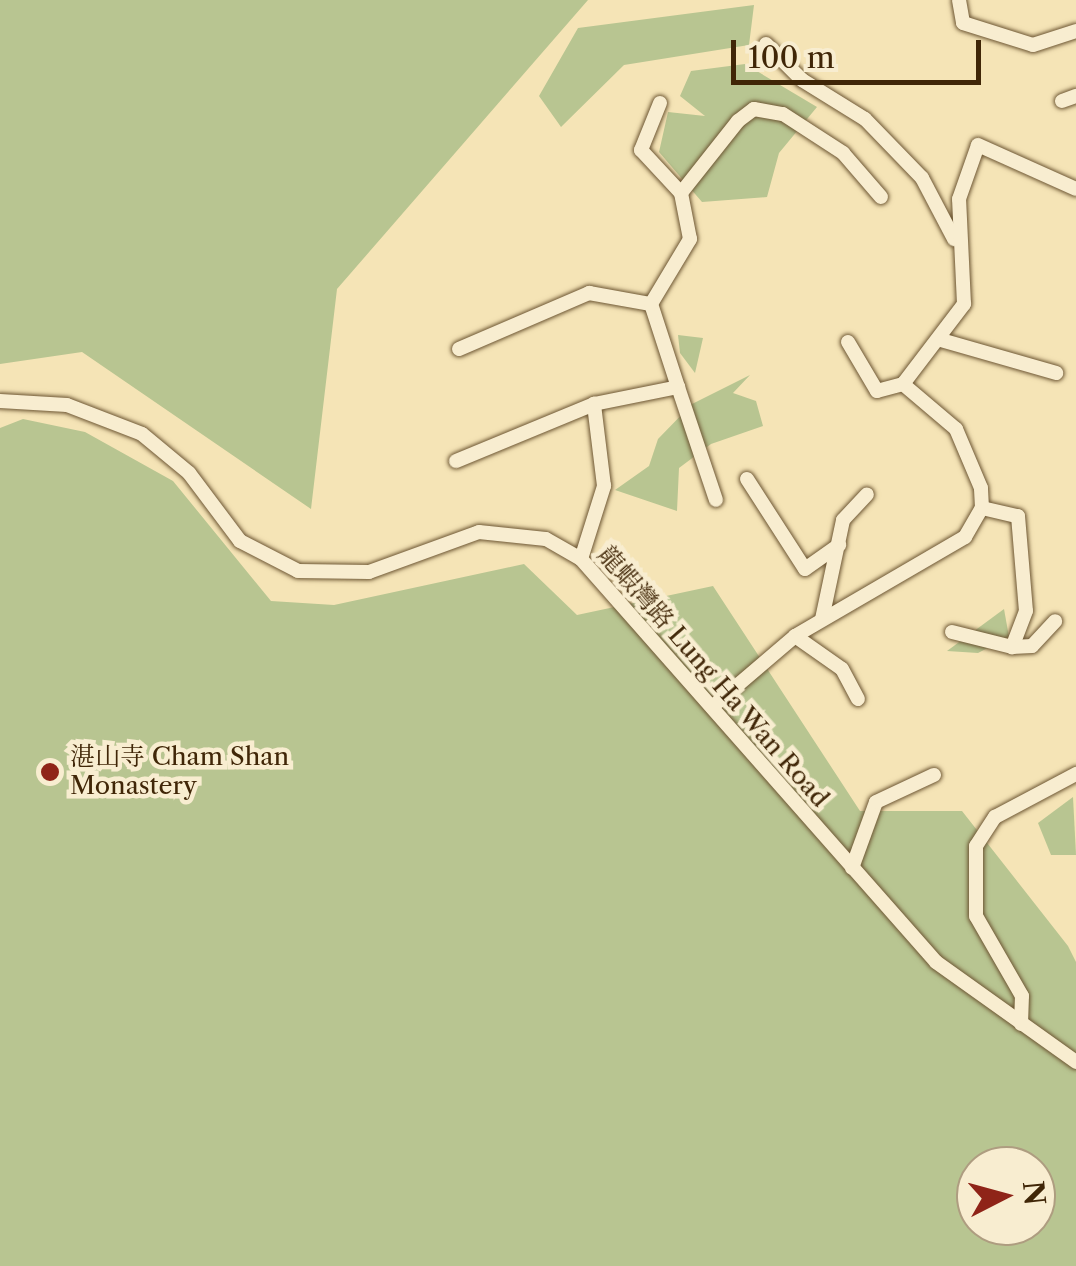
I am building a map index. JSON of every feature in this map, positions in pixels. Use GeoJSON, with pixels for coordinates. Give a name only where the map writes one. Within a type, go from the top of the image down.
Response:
{"type":"FeatureCollection","features":[{"type":"Feature","properties":{"kind":"street"},"geometry":{"type":"LineString","coordinates":[[959,0],[963,23],[1033,44],[1076,31]]}},
{"type":"Feature","properties":{"kind":"street"},"geometry":{"type":"LineString","coordinates":[[766,44],[865,119],[922,178],[956,245]]}},
{"type":"Feature","properties":{"kind":"street"},"geometry":{"type":"LineString","coordinates":[[660,103],[640,150],[681,193],[690,239],[651,304],[716,500]]}},
{"type":"Feature","properties":{"kind":"street"},"geometry":{"type":"LineString","coordinates":[[681,193],[738,121],[770,108],[843,152],[881,197]]}},
{"type":"Feature","properties":{"kind":"street"},"geometry":{"type":"LineString","coordinates":[[848,342],[878,391],[902,384],[941,340],[964,304],[956,245],[958,199],[978,145],[1076,189]]}},
{"type":"Feature","properties":{"kind":"street"},"geometry":{"type":"LineString","coordinates":[[459,349],[589,294],[651,304]]}},
{"type":"Feature","properties":{"kind":"street"},"geometry":{"type":"LineString","coordinates":[[941,340],[1056,373]]}},
{"type":"Feature","properties":{"kind":"street"},"geometry":{"type":"LineString","coordinates":[[712,707],[795,636],[965,537],[982,508],[956,429],[902,384]]}},
{"type":"Feature","properties":{"kind":"street"},"geometry":{"type":"LineString","coordinates":[[456,462],[594,404],[678,387]]}},
{"type":"Feature","properties":{"kind":"street","name":"龍蝦灣路 Lung Ha Wan Road"},"geometry":{"type":"LineString","coordinates":[[0,401],[85,409],[142,434],[188,473],[240,541],[298,571],[369,572],[479,532],[546,539],[581,558],[943,969],[1076,1062]]}},
{"type":"Feature","properties":{"kind":"street"},"geometry":{"type":"LineString","coordinates":[[581,558],[604,486],[594,404]]}},
{"type":"Feature","properties":{"kind":"street"},"geometry":{"type":"LineString","coordinates":[[747,478],[805,569],[838,545]]}},
{"type":"Feature","properties":{"kind":"street"},"geometry":{"type":"LineString","coordinates":[[822,619],[843,520],[868,494]]}},
{"type":"Feature","properties":{"kind":"street"},"geometry":{"type":"LineString","coordinates":[[982,508],[1018,516],[1026,610],[1012,647]]}},
{"type":"Feature","properties":{"kind":"street"},"geometry":{"type":"LineString","coordinates":[[952,632],[1012,647],[1032,646],[1056,621]]}},
{"type":"Feature","properties":{"kind":"street"},"geometry":{"type":"LineString","coordinates":[[795,636],[842,670],[858,699]]}},
{"type":"Feature","properties":{"kind":"street"},"geometry":{"type":"LineString","coordinates":[[1021,1024],[1022,996],[978,925],[973,859],[994,817],[1076,774]]}},
{"type":"Feature","properties":{"kind":"street"},"geometry":{"type":"LineString","coordinates":[[852,868],[876,802],[934,775]]}},
{"type":"Feature","properties":{"kind":"green space"},"geometry":{"type":"Polygon","coordinates":[[[0,0],[588,0],[337,289],[311,509],[82,352],[0,364],[0,0]]]}},
{"type":"Feature","properties":{"kind":"green space"},"geometry":{"type":"Polygon","coordinates":[[[754,5],[749,45],[624,65],[561,127],[539,96],[578,28],[754,5]]]}},
{"type":"Feature","properties":{"kind":"green space"},"geometry":{"type":"Polygon","coordinates":[[[745,64],[817,107],[779,153],[767,197],[702,202],[659,152],[668,112],[705,116],[680,96],[691,71],[745,64]]]}},
{"type":"Feature","properties":{"kind":"green space"},"geometry":{"type":"Polygon","coordinates":[[[678,335],[703,338],[695,373],[680,353],[678,335]]]}},
{"type":"Feature","properties":{"kind":"green space"},"geometry":{"type":"Polygon","coordinates":[[[750,375],[733,393],[756,401],[763,426],[711,444],[679,468],[677,511],[615,490],[649,466],[658,439],[692,404],[750,375]]]}},
{"type":"Feature","properties":{"kind":"green space"},"geometry":{"type":"Polygon","coordinates":[[[23,419],[85,432],[173,481],[271,601],[334,605],[524,564],[577,615],[713,586],[860,811],[962,811],[1068,946],[1076,962],[1076,1266],[0,1266],[0,428],[23,419]]]}},
{"type":"Feature","properties":{"kind":"green space"},"geometry":{"type":"Polygon","coordinates":[[[1004,609],[1009,637],[978,653],[947,651],[1004,609]]]}},
{"type":"Feature","properties":{"kind":"green space"},"geometry":{"type":"Polygon","coordinates":[[[1073,797],[1076,855],[1051,855],[1038,823],[1073,797]]]}},
{"type":"Feature","properties":{"kind":"place","name":"湛山寺 Cham Shan Monastery"},"geometry":{"type":"Point","coordinates":[50,772]}}]}
